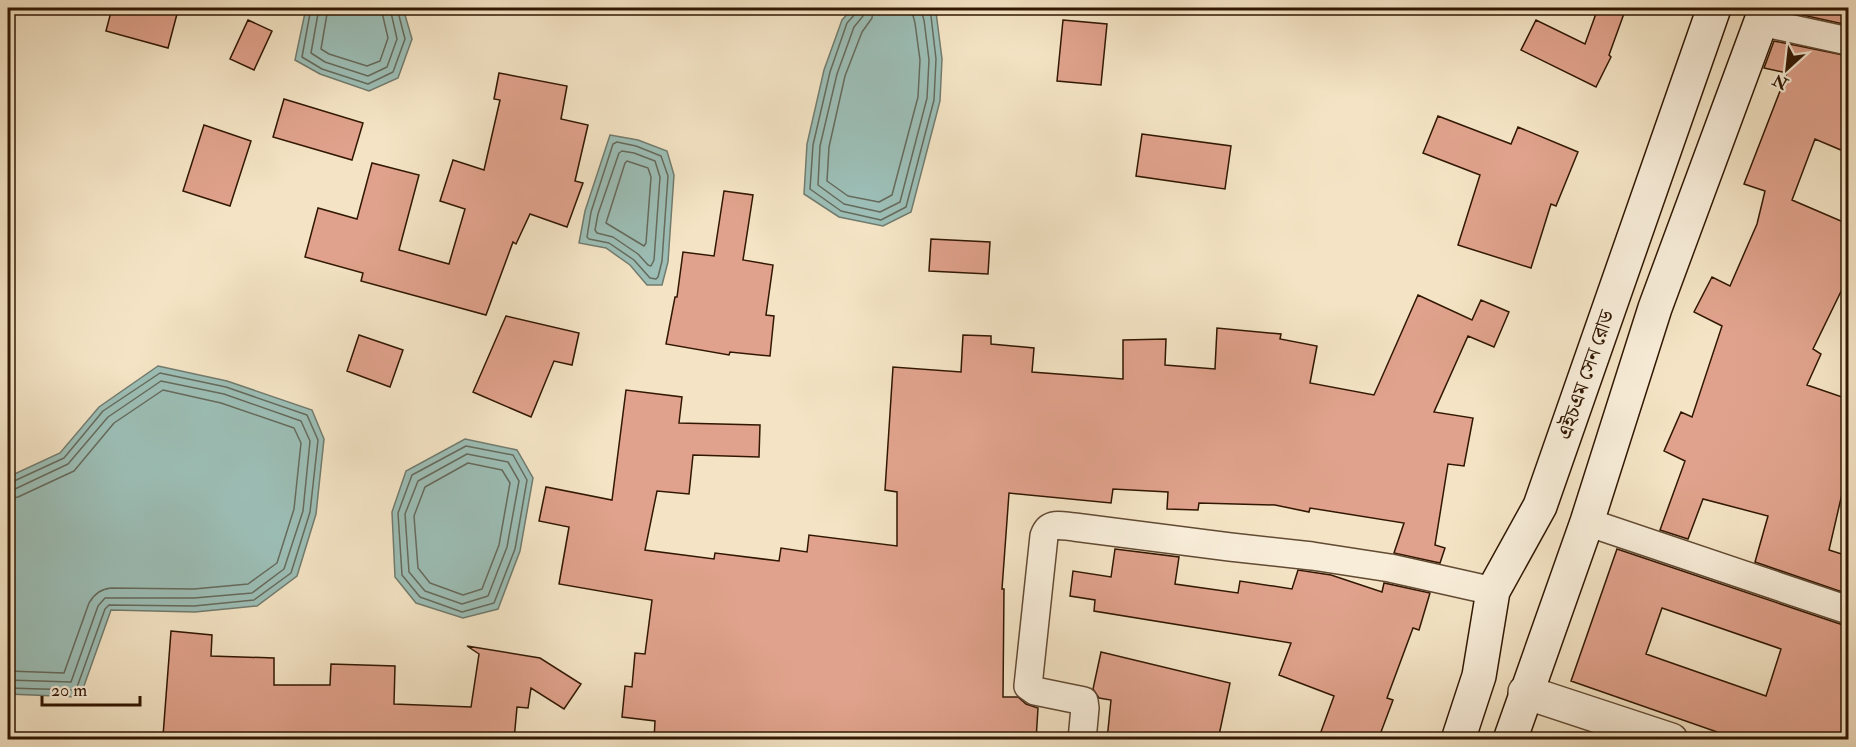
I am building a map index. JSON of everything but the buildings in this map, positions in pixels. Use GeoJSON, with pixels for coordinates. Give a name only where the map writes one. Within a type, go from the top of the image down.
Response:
{"type":"FeatureCollection","features":[{"type":"Feature","properties":{"kind":"main road","name":"এইচএম সেন রোড"},"geometry":{"type":"LineString","coordinates":[[1458,740],[1479,676],[1493,591],[1540,506],[1714,8]]}},
{"type":"Feature","properties":{"kind":"main road","name":"এইচএম সেন রোড"},"geometry":{"type":"LineString","coordinates":[[1510,740],[1525,692],[1587,522],[1655,308],[1763,15]]}},
{"type":"Feature","properties":{"kind":"main road"},"geometry":{"type":"LineString","coordinates":[[1525,692],[1671,740]]}},
{"type":"Feature","properties":{"kind":"street"},"geometry":{"type":"LineString","coordinates":[[1763,15],[1848,41]]}},
{"type":"Feature","properties":{"kind":"street"},"geometry":{"type":"LineString","coordinates":[[1587,522],[1848,609]]}},
{"type":"Feature","properties":{"kind":"street"},"geometry":{"type":"LineString","coordinates":[[1082,740],[1084,701],[1035,691],[1028,686],[1044,536],[1047,528],[1051,526],[1312,556],[1390,568],[1493,591]]}},
{"type":"Feature","properties":{"kind":"water"},"geometry":{"type":"Polygon","coordinates":[[[306,8],[403,8],[412,39],[398,78],[369,91],[320,74],[295,60],[306,8]]]}},
{"type":"Feature","properties":{"kind":"water"},"geometry":{"type":"Polygon","coordinates":[[[853,8],[930,8],[936,12],[942,59],[940,101],[911,212],[883,226],[839,217],[804,194],[807,144],[824,70],[842,20],[853,8]]]}},
{"type":"Feature","properties":{"kind":"water"},"geometry":{"type":"Polygon","coordinates":[[[610,135],[638,140],[667,151],[674,175],[668,262],[662,285],[647,285],[630,265],[606,248],[579,243],[585,211],[610,135]]]}},
{"type":"Feature","properties":{"kind":"water"},"geometry":{"type":"Polygon","coordinates":[[[158,366],[227,381],[312,410],[324,439],[316,514],[297,576],[257,606],[195,612],[111,610],[80,697],[8,694],[8,477],[60,453],[99,407],[158,366]]]}},
{"type":"Feature","properties":{"kind":"water"},"geometry":{"type":"Polygon","coordinates":[[[465,439],[517,450],[533,478],[520,551],[498,609],[463,618],[416,603],[395,577],[392,512],[406,471],[465,439]]]}}]}
